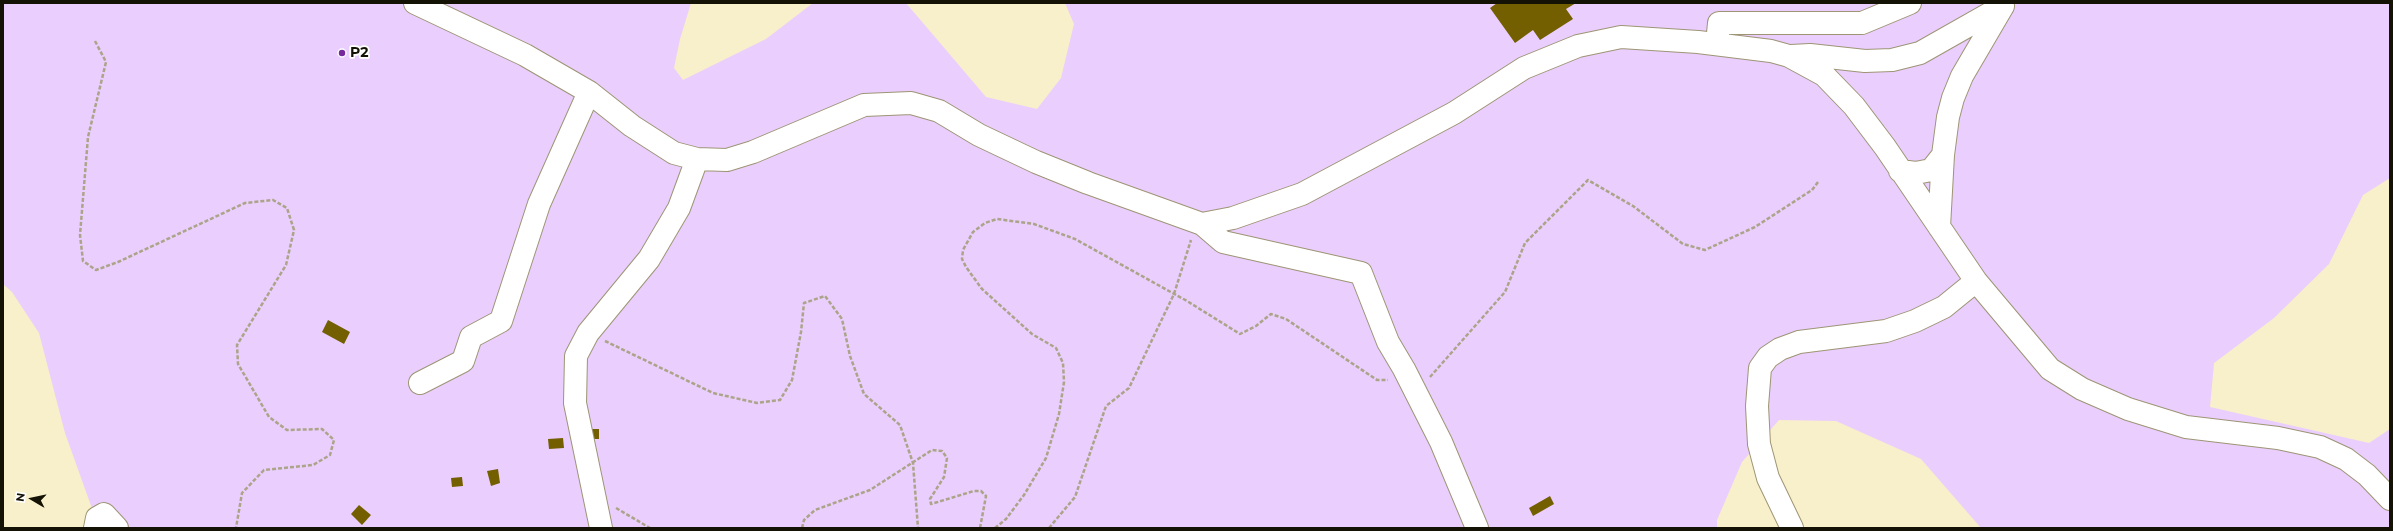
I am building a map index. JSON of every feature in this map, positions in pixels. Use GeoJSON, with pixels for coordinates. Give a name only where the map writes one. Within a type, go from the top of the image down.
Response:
{"type":"FeatureCollection","features":[{"type":"Feature","properties":{"kind":"street"},"geometry":{"type":"LineString","coordinates":[[414,3],[525,55],[588,92],[632,126],[674,153],[697,159],[727,160],[753,152],[864,105],[911,103],[939,111],[979,135],[1036,162],[1199,223],[1223,242],[1360,273],[1388,342],[1410,380],[1441,442],[1477,528]]}},
{"type":"Feature","properties":{"kind":"street"},"geometry":{"type":"LineString","coordinates":[[1716,44],[1719,23],[1862,23],[1910,3]]}},
{"type":"Feature","properties":{"kind":"street"},"geometry":{"type":"LineString","coordinates":[[1789,56],[1810,55],[1865,61],[1892,60],[1920,53],[2005,4]]}},
{"type":"Feature","properties":{"kind":"street"},"geometry":{"type":"LineString","coordinates":[[1939,227],[1943,154],[1952,98],[1962,76],[2005,4]]}},
{"type":"Feature","properties":{"kind":"street"},"geometry":{"type":"LineString","coordinates":[[1199,223],[1233,218],[1302,194],[1454,113],[1524,68],[1578,46],[1621,37],[1716,44],[1771,51],[1789,56],[1824,76],[1846,97],[1864,118],[1976,281],[2050,369],[2082,389],[2128,409],[2186,427],[2278,438],[2320,447],[2346,459],[2367,475],[2390,499]]}},
{"type":"Feature","properties":{"kind":"street"},"geometry":{"type":"LineString","coordinates":[[1846,97],[1847,78],[1852,71],[1865,61]]}},
{"type":"Feature","properties":{"kind":"street"},"geometry":{"type":"LineString","coordinates":[[420,383],[463,361],[471,337],[501,321],[539,204],[588,92]]}},
{"type":"Feature","properties":{"kind":"street"},"geometry":{"type":"LineString","coordinates":[[1900,171],[1916,173],[1931,170],[1943,154]]}},
{"type":"Feature","properties":{"kind":"street"},"geometry":{"type":"LineString","coordinates":[[601,528],[575,403],[576,356],[588,333],[649,258],[679,208],[697,159]]}},
{"type":"Feature","properties":{"kind":"street"},"geometry":{"type":"LineString","coordinates":[[1792,528],[1768,478],[1759,444],[1757,406],[1760,368],[1768,356],[1780,349],[1799,342],[1886,331],[1915,321],[1944,307],[1976,281]]}},
{"type":"Feature","properties":{"kind":"street"},"geometry":{"type":"LineString","coordinates":[[95,528],[96,518],[104,514],[117,528]]}},
{"type":"Feature","properties":{"kind":"path"},"geometry":{"type":"LineString","coordinates":[[95,41],[106,62],[88,137],[80,235],[83,261],[96,270],[118,262],[245,203],[273,200],[287,208],[294,230],[286,265],[237,345],[238,364],[269,417],[287,430],[322,429],[334,440],[330,455],[313,465],[264,470],[242,492],[236,528]]}},
{"type":"Feature","properties":{"kind":"path"},"geometry":{"type":"LineString","coordinates":[[995,528],[1006,519],[1020,501],[1046,458],[1059,414],[1064,382],[1063,363],[1056,348],[1032,334],[982,289],[972,277],[962,259],[963,250],[973,232],[985,223],[997,218],[1034,224],[1074,239],[1174,294],[1240,334],[1256,326],[1271,314],[1286,319],[1377,380],[1426,380],[1505,292],[1525,243],[1588,180],[1633,206],[1683,244],[1705,250],[1755,227],[1812,190],[1818,182]]}},
{"type":"Feature","properties":{"kind":"path"},"geometry":{"type":"LineString","coordinates":[[1049,528],[1075,497],[1106,406],[1129,388],[1174,294],[1199,223]]}},
{"type":"Feature","properties":{"kind":"path"},"geometry":{"type":"LineString","coordinates":[[588,333],[713,393],[756,403],[780,400],[792,380],[801,332],[804,303],[825,296],[842,319],[850,356],[864,394],[900,425],[913,463],[918,528]]}},
{"type":"Feature","properties":{"kind":"path"},"geometry":{"type":"LineString","coordinates":[[802,528],[804,520],[815,510],[870,490],[932,450],[942,451],[947,458],[944,477],[930,499],[931,504],[974,491],[981,492],[986,496],[980,528]]}},
{"type":"Feature","properties":{"kind":"path"},"geometry":{"type":"LineString","coordinates":[[593,494],[650,528]]}},
{"type":"Feature","properties":{"kind":"shaded area"},"geometry":{"type":"Polygon","coordinates":[[[3,3],[691,3],[680,39],[674,68],[683,80],[766,39],[813,3],[906,3],[986,97],[1037,109],[1061,78],[1074,24],[1065,3],[2390,3],[2390,178],[2363,195],[2329,264],[2274,318],[2214,363],[2210,407],[2369,443],[2390,429],[2390,528],[1981,528],[1921,459],[1836,421],[1779,420],[1742,462],[1717,520],[1717,528],[99,528],[65,433],[39,333],[12,292],[3,284],[3,3]]]}},
{"type":"Feature","properties":{"kind":"building"},"geometry":{"type":"Polygon","coordinates":[[[1497,3],[1576,3],[1566,9],[1573,19],[1540,40],[1533,30],[1515,43],[1490,8],[1497,3]]]}},
{"type":"Feature","properties":{"kind":"building"},"geometry":{"type":"Polygon","coordinates":[[[328,320],[350,332],[344,344],[322,332],[328,320]]]}},
{"type":"Feature","properties":{"kind":"building"},"geometry":{"type":"Polygon","coordinates":[[[586,429],[599,429],[599,439],[586,439],[586,429]]]}},
{"type":"Feature","properties":{"kind":"building"},"geometry":{"type":"Polygon","coordinates":[[[563,438],[564,448],[549,449],[548,439],[563,438]]]}},
{"type":"Feature","properties":{"kind":"building"},"geometry":{"type":"Polygon","coordinates":[[[498,469],[500,483],[491,486],[487,471],[498,469]]]}},
{"type":"Feature","properties":{"kind":"building"},"geometry":{"type":"Polygon","coordinates":[[[462,477],[463,486],[452,487],[451,478],[462,477]]]}},
{"type":"Feature","properties":{"kind":"building"},"geometry":{"type":"Polygon","coordinates":[[[1550,496],[1554,504],[1533,516],[1529,508],[1550,496]]]}},
{"type":"Feature","properties":{"kind":"building"},"geometry":{"type":"Polygon","coordinates":[[[359,505],[371,515],[362,525],[351,514],[359,505]]]}},
{"type":"Feature","properties":{"kind":"place","name":"P2"},"geometry":{"type":"Point","coordinates":[342,53]}}]}
